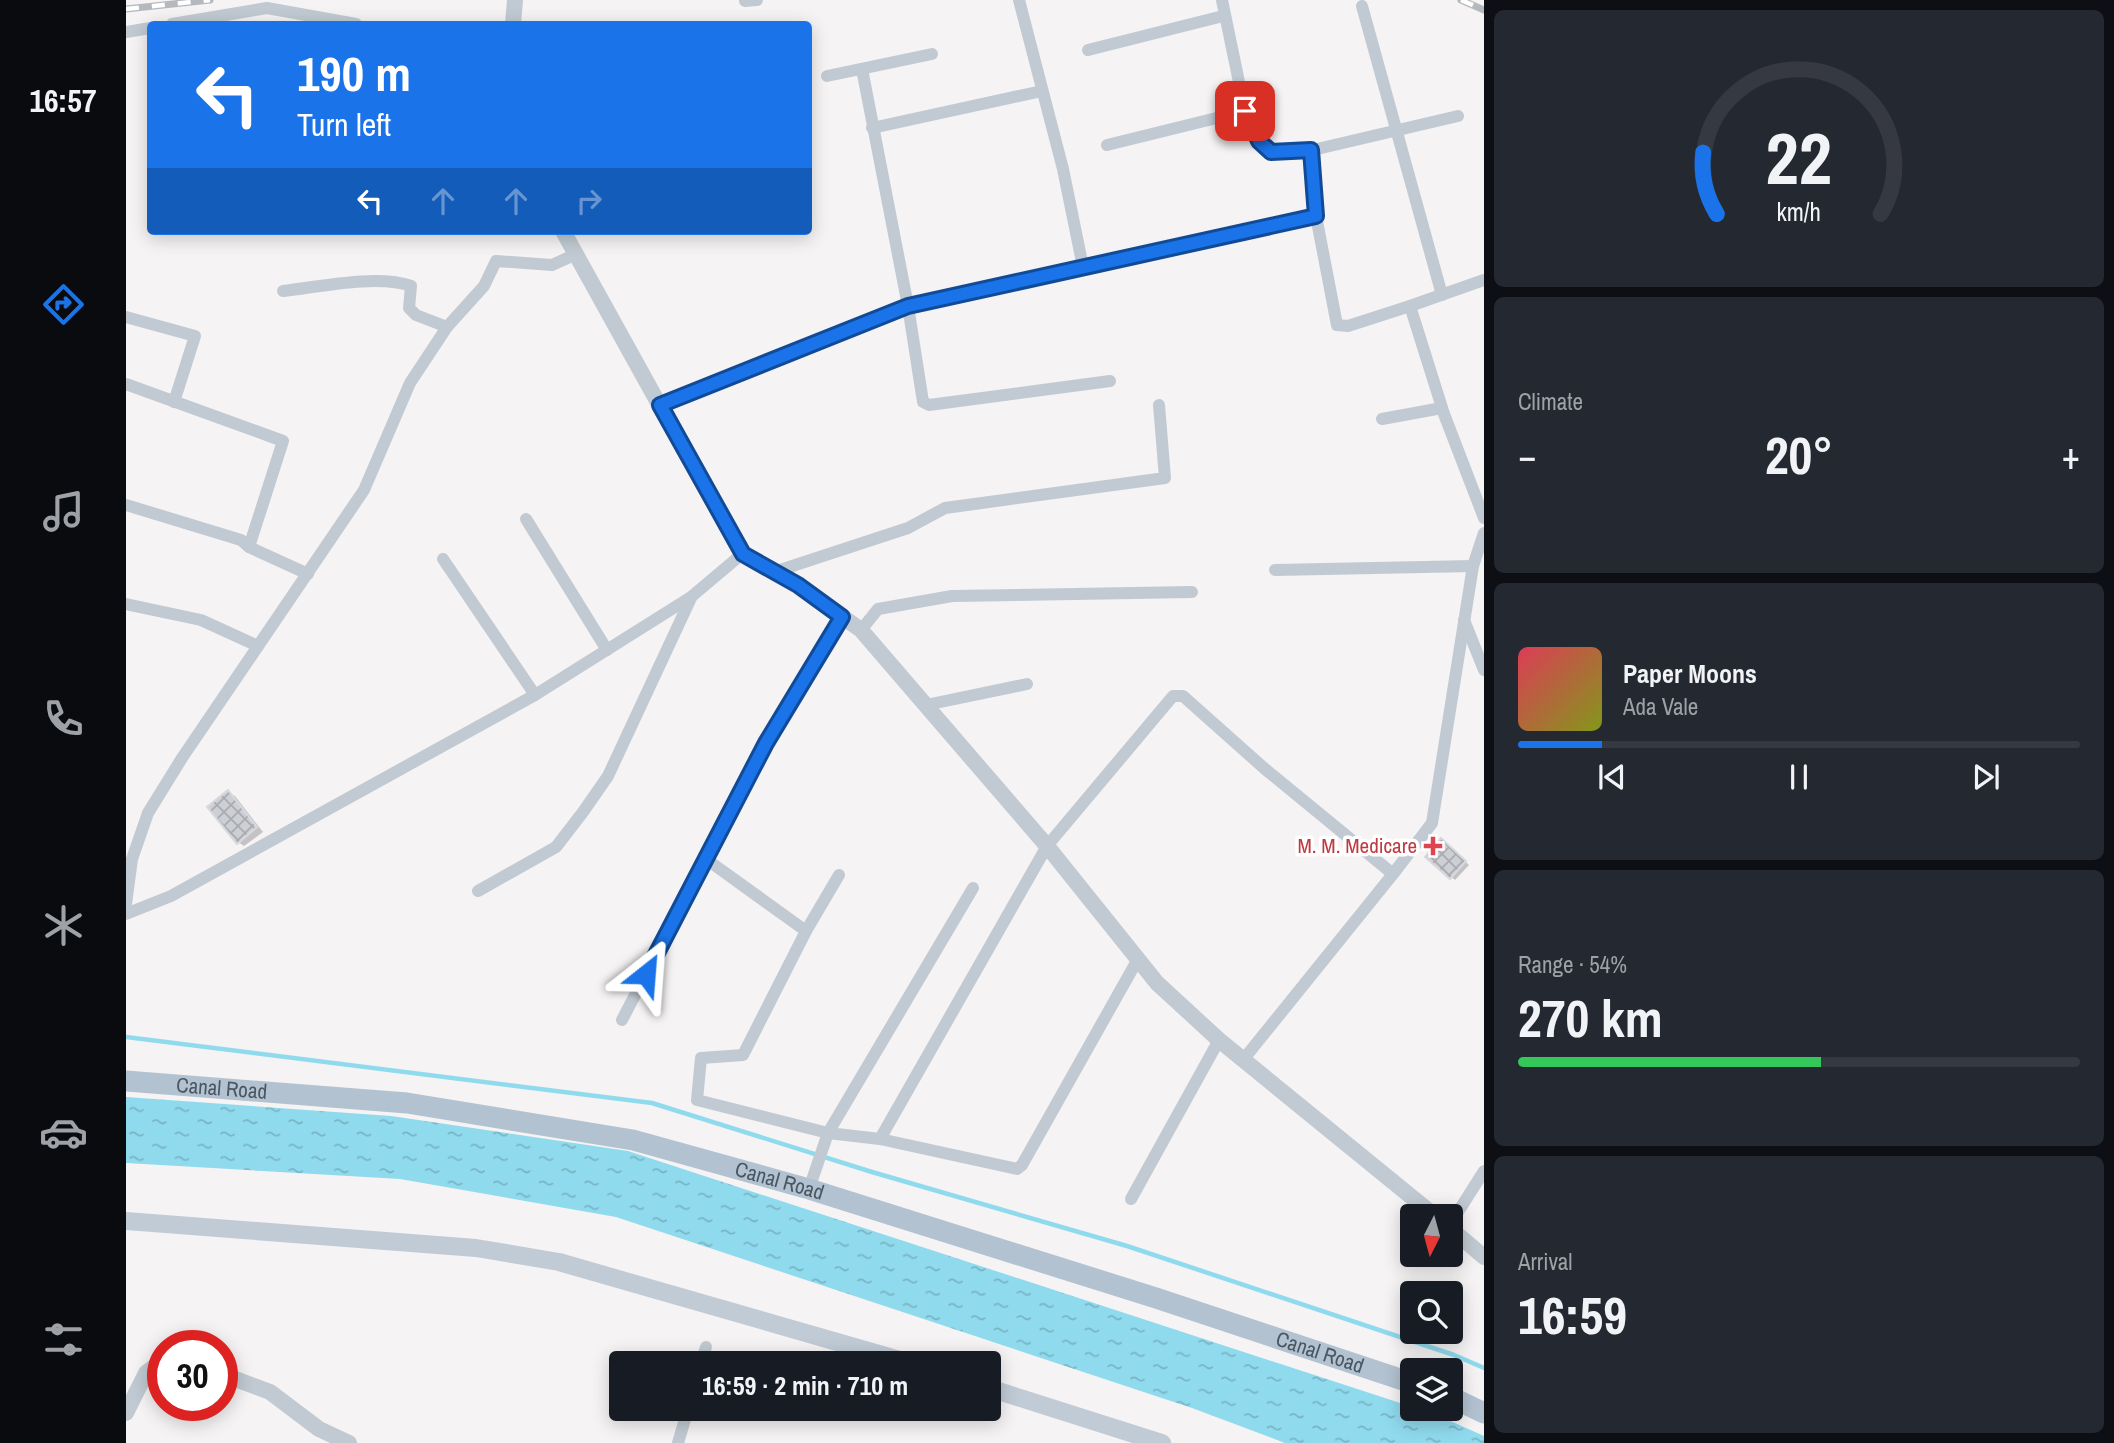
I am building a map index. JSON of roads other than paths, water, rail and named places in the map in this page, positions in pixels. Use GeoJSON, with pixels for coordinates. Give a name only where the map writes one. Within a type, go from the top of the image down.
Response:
{"type":"FeatureCollection","features":[{"type":"Feature","properties":{"kind":"main road","name":"Canal Road"},"geometry":{"type":"LineString","coordinates":[[126,1081],[420,1105],[633,1140],[809,1189],[1156,1298],[1400,1379]]}},
{"type":"Feature","properties":{"kind":"main road"},"geometry":{"type":"LineString","coordinates":[[126,1221],[476,1248],[559,1262],[868,1351]]}},
{"type":"Feature","properties":{"kind":"main road"},"geometry":{"type":"LineString","coordinates":[[1001,1392],[1162,1443]]}},
{"type":"Feature","properties":{"kind":"main road"},"geometry":{"type":"LineString","coordinates":[[1463,1403],[1484,1413]]}},
{"type":"Feature","properties":{"kind":"street"},"geometry":{"type":"LineString","coordinates":[[513,21],[515,0]]}},
{"type":"Feature","properties":{"kind":"street"},"geometry":{"type":"LineString","coordinates":[[1019,0],[1063,169],[1083,267]]}},
{"type":"Feature","properties":{"kind":"street"},"geometry":{"type":"LineString","coordinates":[[1222,0],[1223,16],[1245,111],[1259,141],[1271,152],[1311,150],[1458,116]]}},
{"type":"Feature","properties":{"kind":"street"},"geometry":{"type":"LineString","coordinates":[[1362,6],[1442,295]]}},
{"type":"Feature","properties":{"kind":"street"},"geometry":{"type":"LineString","coordinates":[[190,21],[267,8],[339,21]]}},
{"type":"Feature","properties":{"kind":"street"},"geometry":{"type":"LineString","coordinates":[[1088,50],[1223,16]]}},
{"type":"Feature","properties":{"kind":"street"},"geometry":{"type":"LineString","coordinates":[[126,32],[147,28]]}},
{"type":"Feature","properties":{"kind":"street"},"geometry":{"type":"LineString","coordinates":[[827,76],[932,54]]}},
{"type":"Feature","properties":{"kind":"street"},"geometry":{"type":"LineString","coordinates":[[862,69],[908,306],[923,402],[929,405],[1110,381]]}},
{"type":"Feature","properties":{"kind":"street"},"geometry":{"type":"LineString","coordinates":[[872,128],[1042,91]]}},
{"type":"Feature","properties":{"kind":"street"},"geometry":{"type":"LineString","coordinates":[[1107,145],[1245,111]]}},
{"type":"Feature","properties":{"kind":"street"},"geometry":{"type":"LineString","coordinates":[[1311,150],[1316,216],[1337,325],[1348,326],[1484,280]]}},
{"type":"Feature","properties":{"kind":"street"},"geometry":{"type":"LineString","coordinates":[[660,405],[908,306],[1316,216]]}},
{"type":"Feature","properties":{"kind":"street"},"geometry":{"type":"LineString","coordinates":[[565,235],[743,554],[861,631],[1047,845],[1157,983],[1219,1040],[1420,1204]]}},
{"type":"Feature","properties":{"kind":"street"},"geometry":{"type":"LineString","coordinates":[[126,904],[132,859],[148,813],[364,490],[410,383],[447,327],[484,286],[496,261],[552,265],[574,255]]}},
{"type":"Feature","properties":{"kind":"street"},"geometry":{"type":"LineString","coordinates":[[283,291],[351,283],[403,283],[411,286],[409,308],[416,315],[447,327]]}},
{"type":"Feature","properties":{"kind":"street"},"geometry":{"type":"LineString","coordinates":[[1410,306],[1442,408],[1484,518]]}},
{"type":"Feature","properties":{"kind":"street"},"geometry":{"type":"LineString","coordinates":[[126,317],[195,336],[174,402]]}},
{"type":"Feature","properties":{"kind":"street"},"geometry":{"type":"LineString","coordinates":[[126,384],[283,441],[249,547]]}},
{"type":"Feature","properties":{"kind":"street"},"geometry":{"type":"LineString","coordinates":[[774,572],[908,528],[946,508],[1161,479],[1167,474],[1159,405]]}},
{"type":"Feature","properties":{"kind":"street"},"geometry":{"type":"LineString","coordinates":[[1382,419],[1442,408]]}},
{"type":"Feature","properties":{"kind":"street"},"geometry":{"type":"LineString","coordinates":[[126,505],[241,540],[249,547],[308,574]]}},
{"type":"Feature","properties":{"kind":"street"},"geometry":{"type":"LineString","coordinates":[[526,519],[607,650]]}},
{"type":"Feature","properties":{"kind":"street"},"geometry":{"type":"LineString","coordinates":[[1243,1060],[1432,823],[1473,566],[1484,533]]}},
{"type":"Feature","properties":{"kind":"street"},"geometry":{"type":"LineString","coordinates":[[126,914],[171,896],[535,695],[691,597],[743,554]]}},
{"type":"Feature","properties":{"kind":"street"},"geometry":{"type":"LineString","coordinates":[[443,559],[535,695]]}},
{"type":"Feature","properties":{"kind":"street"},"geometry":{"type":"LineString","coordinates":[[1275,570],[1473,566]]}},
{"type":"Feature","properties":{"kind":"street"},"geometry":{"type":"LineString","coordinates":[[861,631],[878,609],[952,596],[1192,592]]}},
{"type":"Feature","properties":{"kind":"street"},"geometry":{"type":"LineString","coordinates":[[478,891],[556,847],[589,803],[608,776],[691,597]]}},
{"type":"Feature","properties":{"kind":"street"},"geometry":{"type":"LineString","coordinates":[[126,604],[201,621],[258,646]]}},
{"type":"Feature","properties":{"kind":"street"},"geometry":{"type":"LineString","coordinates":[[622,1020],[766,743],[842,617]]}},
{"type":"Feature","properties":{"kind":"street"},"geometry":{"type":"LineString","coordinates":[[1464,620],[1484,670]]}},
{"type":"Feature","properties":{"kind":"street"},"geometry":{"type":"LineString","coordinates":[[926,705],[1027,684]]}},
{"type":"Feature","properties":{"kind":"street"},"geometry":{"type":"LineString","coordinates":[[880,1139],[1047,845],[1178,694],[1393,874]]}},
{"type":"Feature","properties":{"kind":"street"},"geometry":{"type":"LineString","coordinates":[[706,859],[806,931]]}},
{"type":"Feature","properties":{"kind":"street"},"geometry":{"type":"LineString","coordinates":[[839,875],[806,931],[743,1055],[701,1058],[697,1100],[828,1133],[880,1139],[1017,1169],[1138,959]]}},
{"type":"Feature","properties":{"kind":"street"},"geometry":{"type":"LineString","coordinates":[[809,1189],[828,1133],[973,888]]}},
{"type":"Feature","properties":{"kind":"street"},"geometry":{"type":"LineString","coordinates":[[1131,1199],[1219,1040]]}},
{"type":"Feature","properties":{"kind":"street"},"geometry":{"type":"LineString","coordinates":[[1463,1204],[1484,1171]]}},
{"type":"Feature","properties":{"kind":"street"},"geometry":{"type":"LineString","coordinates":[[1463,1240],[1484,1257]]}},
{"type":"Feature","properties":{"kind":"street"},"geometry":{"type":"LineString","coordinates":[[705,1351],[706,1347]]}},
{"type":"Feature","properties":{"kind":"street"},"geometry":{"type":"LineString","coordinates":[[126,1413],[147,1372]]}},
{"type":"Feature","properties":{"kind":"street"},"geometry":{"type":"LineString","coordinates":[[238,1380],[270,1392],[319,1429],[349,1443]]}},
{"type":"Feature","properties":{"kind":"street"},"geometry":{"type":"LineString","coordinates":[[678,1443],[684,1421]]}},
{"type":"Feature","properties":{"kind":"water"},"geometry":{"type":"Polygon","coordinates":[[[126,1097],[391,1116],[628,1151],[1400,1403],[1400,1421],[1450,1421],[1484,1436],[1484,1443],[1285,1443],[1192,1408],[616,1217],[400,1179],[126,1163],[126,1097]]]}},
{"type":"Feature","properties":{"kind":"waterway"},"geometry":{"type":"LineString","coordinates":[[126,1037],[652,1103],[872,1172],[1127,1246],[1454,1355],[1484,1368]]}},
{"type":"Feature","properties":{"kind":"railway"},"geometry":{"type":"LineString","coordinates":[[126,9],[210,0]]}},
{"type":"Feature","properties":{"kind":"railway"},"geometry":{"type":"LineString","coordinates":[[1461,0],[1484,10]]}},
{"type":"Feature","properties":{"kind":"place","name":"M. M. Medicare"},"geometry":{"type":"Point","coordinates":[1433,846]}}]}
